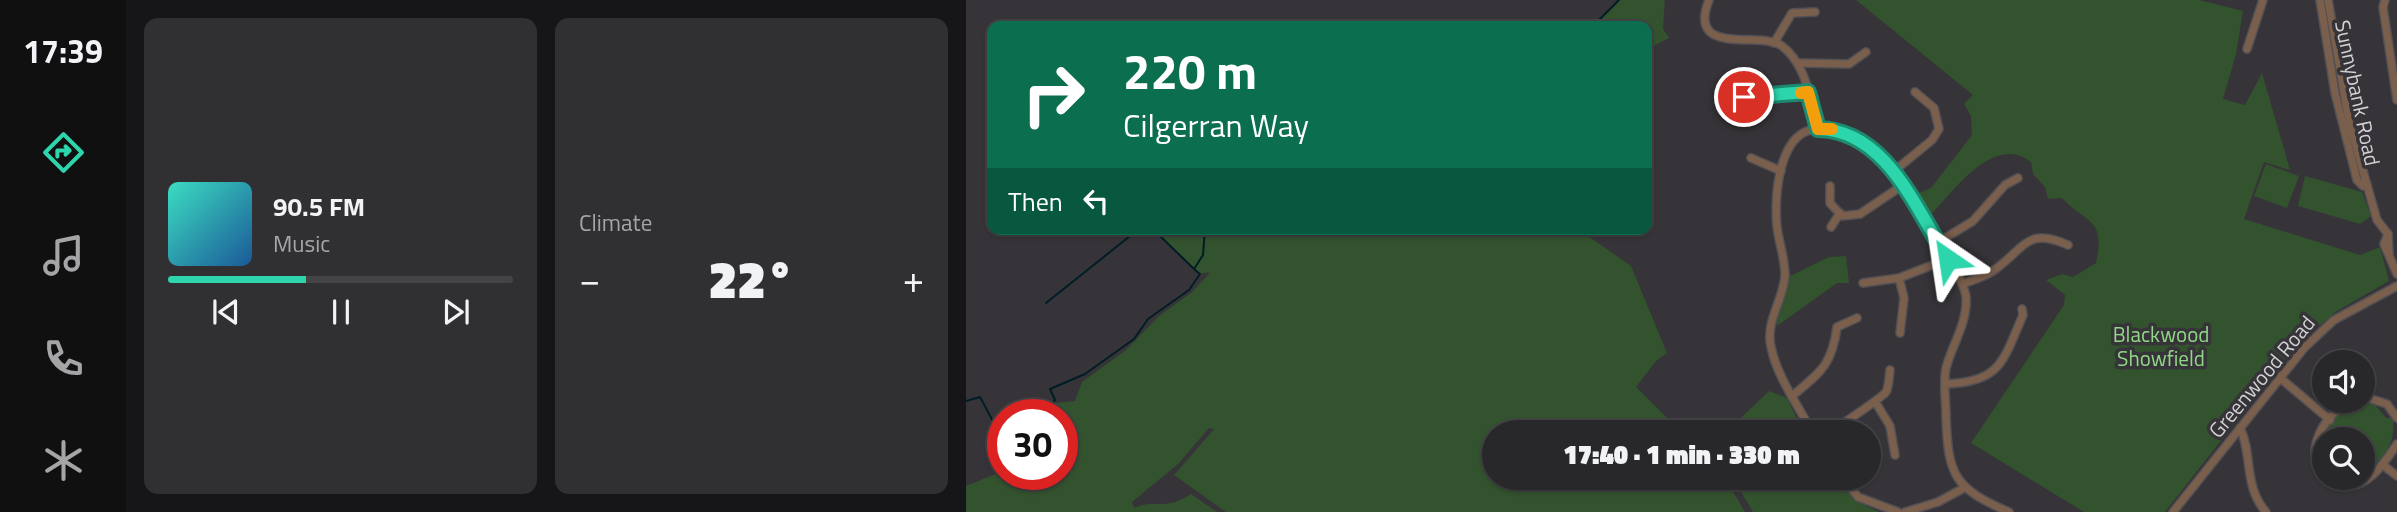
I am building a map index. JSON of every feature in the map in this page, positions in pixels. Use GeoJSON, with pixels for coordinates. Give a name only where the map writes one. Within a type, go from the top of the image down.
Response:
{"type":"FeatureCollection","features":[{"type":"Feature","properties":{"kind":"street"},"geometry":{"type":"LineString","coordinates":[[1709,0],[1704,12],[1706,26],[1718,37],[1780,44],[1799,63],[1818,129]]}},
{"type":"Feature","properties":{"kind":"street"},"geometry":{"type":"LineString","coordinates":[[2247,49],[2263,0]]}},
{"type":"Feature","properties":{"kind":"street","name":"Sunnybank Road"},"geometry":{"type":"LineString","coordinates":[[2320,0],[2342,123],[2357,180],[2367,186]]}},
{"type":"Feature","properties":{"kind":"street","name":"Sunnybank Road"},"geometry":{"type":"LineString","coordinates":[[2328,0],[2342,89],[2377,220],[2388,234]]}},
{"type":"Feature","properties":{"kind":"street"},"geometry":{"type":"LineString","coordinates":[[2385,0],[2383,7],[2393,53],[2397,100]]}},
{"type":"Feature","properties":{"kind":"street"},"geometry":{"type":"LineString","coordinates":[[1773,43],[1792,13],[1815,12]]}},
{"type":"Feature","properties":{"kind":"street"},"geometry":{"type":"LineString","coordinates":[[1799,63],[1849,64],[1866,52]]}},
{"type":"Feature","properties":{"kind":"street"},"geometry":{"type":"LineString","coordinates":[[1744,97],[1808,92]]}},
{"type":"Feature","properties":{"kind":"street"},"geometry":{"type":"LineString","coordinates":[[1893,172],[1932,140],[1939,129],[1938,114],[1917,98]]}},
{"type":"Feature","properties":{"kind":"street"},"geometry":{"type":"LineString","coordinates":[[1805,420],[1783,379],[1770,345],[1772,316],[1785,275],[1777,226],[1781,171],[1786,148],[1807,130],[1832,129],[1857,137],[1893,172],[1962,284],[1965,310],[1946,371],[1947,451],[1964,488],[1975,497],[2009,512]]}},
{"type":"Feature","properties":{"kind":"street"},"geometry":{"type":"LineString","coordinates":[[1751,158],[1781,171]]}},
{"type":"Feature","properties":{"kind":"street"},"geometry":{"type":"LineString","coordinates":[[1937,243],[1973,221],[2005,185],[2018,178]]}},
{"type":"Feature","properties":{"kind":"street"},"geometry":{"type":"LineString","coordinates":[[1830,186],[1830,203],[1843,216],[1860,214],[1903,185]]}},
{"type":"Feature","properties":{"kind":"street"},"geometry":{"type":"LineString","coordinates":[[1831,226],[1840,213]]}},
{"type":"Feature","properties":{"kind":"street"},"geometry":{"type":"LineString","coordinates":[[2397,230],[2388,234],[2389,253],[2397,274]]}},
{"type":"Feature","properties":{"kind":"street"},"geometry":{"type":"LineString","coordinates":[[1962,284],[1996,269],[2032,239],[2044,236],[2060,237],[2068,245]]}},
{"type":"Feature","properties":{"kind":"street"},"geometry":{"type":"LineString","coordinates":[[1863,283],[1899,278],[1948,259]]}},
{"type":"Feature","properties":{"kind":"street"},"geometry":{"type":"LineString","coordinates":[[1899,278],[1904,298],[1900,333]]}},
{"type":"Feature","properties":{"kind":"street","name":"Greenwood Road"},"geometry":{"type":"LineString","coordinates":[[2173,512],[2279,377],[2334,320],[2397,286]]}},
{"type":"Feature","properties":{"kind":"street"},"geometry":{"type":"LineString","coordinates":[[1945,384],[1977,382],[1995,372],[2023,312],[2033,315]]}},
{"type":"Feature","properties":{"kind":"street"},"geometry":{"type":"LineString","coordinates":[[1792,396],[1824,370],[1834,351],[1837,327],[1857,318]]}},
{"type":"Feature","properties":{"kind":"street"},"geometry":{"type":"LineString","coordinates":[[1846,420],[1876,402],[1887,391],[1890,370]]}},
{"type":"Feature","properties":{"kind":"street"},"geometry":{"type":"LineString","coordinates":[[2279,377],[2329,420]]}},
{"type":"Feature","properties":{"kind":"street"},"geometry":{"type":"LineString","coordinates":[[2375,400],[2388,404],[2397,418]]}},
{"type":"Feature","properties":{"kind":"street"},"geometry":{"type":"LineString","coordinates":[[1876,402],[1887,418],[1892,450]]}},
{"type":"Feature","properties":{"kind":"street"},"geometry":{"type":"LineString","coordinates":[[2325,427],[2337,413]]}},
{"type":"Feature","properties":{"kind":"street"},"geometry":{"type":"LineString","coordinates":[[2240,428],[2247,441],[2245,458],[2251,485],[2266,512]]}},
{"type":"Feature","properties":{"kind":"street"},"geometry":{"type":"LineString","coordinates":[[2375,473],[2397,444]]}},
{"type":"Feature","properties":{"kind":"street"},"geometry":{"type":"LineString","coordinates":[[2383,465],[2397,476]]}},
{"type":"Feature","properties":{"kind":"street"},"geometry":{"type":"LineString","coordinates":[[1905,512],[1938,502],[1964,488]]}},
{"type":"Feature","properties":{"kind":"street"},"geometry":{"type":"LineString","coordinates":[[1852,490],[1858,497],[1892,512]]}},
{"type":"Feature","properties":{"kind":"green space"},"geometry":{"type":"Polygon","coordinates":[[[1619,0],[1665,0],[1663,29],[1669,38],[1655,45],[1652,50],[1652,21],[1598,21],[1619,0]]]}},
{"type":"Feature","properties":{"kind":"green space","name":"Blackwood Showfield"},"geometry":{"type":"Polygon","coordinates":[[[1856,0],[2199,0],[2243,11],[2236,54],[2223,99],[2245,105],[2262,73],[2290,170],[2264,162],[2244,219],[2360,255],[2380,247],[2389,281],[2337,311],[2296,345],[2165,512],[2084,512],[1971,443],[2064,305],[2065,295],[2046,280],[2062,274],[2073,277],[2096,263],[2096,229],[2062,198],[2048,199],[2045,187],[2033,174],[2031,162],[2017,155],[2002,155],[1974,169],[1928,218],[1914,195],[1931,188],[1972,135],[1971,116],[1964,104],[1973,95],[1856,0]]]}},
{"type":"Feature","properties":{"kind":"green space"},"geometry":{"type":"Polygon","coordinates":[[[2266,164],[2299,176],[2287,208],[2254,196],[2266,164]]]}},
{"type":"Feature","properties":{"kind":"green space"},"geometry":{"type":"Polygon","coordinates":[[[2305,176],[2362,192],[2371,216],[2360,224],[2298,206],[2305,176]]]}},
{"type":"Feature","properties":{"kind":"green space"},"geometry":{"type":"Polygon","coordinates":[[[1160,235],[1587,235],[1631,266],[1667,353],[1656,361],[1636,387],[1669,420],[1482,420],[1482,490],[1732,490],[1745,512],[1226,512],[1174,475],[1214,429],[1209,428],[1178,464],[1132,502],[1134,508],[1148,504],[1166,504],[1191,494],[1217,512],[966,512],[966,486],[987,477],[987,490],[1078,490],[1078,399],[1076,399],[1082,382],[1126,350],[1159,316],[1191,293],[1209,272],[1200,274],[1160,235]]]}},
{"type":"Feature","properties":{"kind":"green space"},"geometry":{"type":"Polygon","coordinates":[[[1846,256],[1849,283],[1837,283],[1777,326],[1779,309],[1790,276],[1829,257],[1846,256]]]}},
{"type":"Feature","properties":{"kind":"green space"},"geometry":{"type":"Polygon","coordinates":[[[1769,391],[1787,398],[1797,420],[1739,420],[1769,391]]]}},
{"type":"Feature","properties":{"kind":"green space"},"geometry":{"type":"Polygon","coordinates":[[[2375,405],[2386,418],[2393,418],[2393,436],[2375,467],[2375,427],[2328,427],[2338,414],[2375,413],[2375,405]]]}},
{"type":"Feature","properties":{"kind":"green space"},"geometry":{"type":"Polygon","coordinates":[[[1740,490],[1847,490],[1858,502],[1879,512],[1753,512],[1740,490]]]}},
{"type":"Feature","properties":{"kind":"waterway"},"geometry":{"type":"LineString","coordinates":[[1598,21],[1619,0]]}},
{"type":"Feature","properties":{"kind":"waterway"},"geometry":{"type":"LineString","coordinates":[[1046,303],[1130,236],[1139,235]]}},
{"type":"Feature","properties":{"kind":"waterway"},"geometry":{"type":"LineString","coordinates":[[1159,235],[1193,268]]}},
{"type":"Feature","properties":{"kind":"waterway"},"geometry":{"type":"LineString","coordinates":[[1055,399],[1050,389],[1085,374],[1134,339],[1148,319],[1189,290],[1200,274],[1194,269],[1203,255],[1205,235]]}},
{"type":"Feature","properties":{"kind":"waterway"},"geometry":{"type":"LineString","coordinates":[[966,401],[980,397],[987,410]]}},
{"type":"Feature","properties":{"kind":"slow traffic"},"geometry":{"type":"LineString","coordinates":[[1801,93],[1808,92],[1818,129],[1832,129]]}},
{"type":"Feature","properties":{"kind":"route"},"geometry":{"type":"LineString","coordinates":[[1744,97],[1808,92],[1818,129],[1850,133],[1879,155],[1903,185],[1948,259]]}}]}
